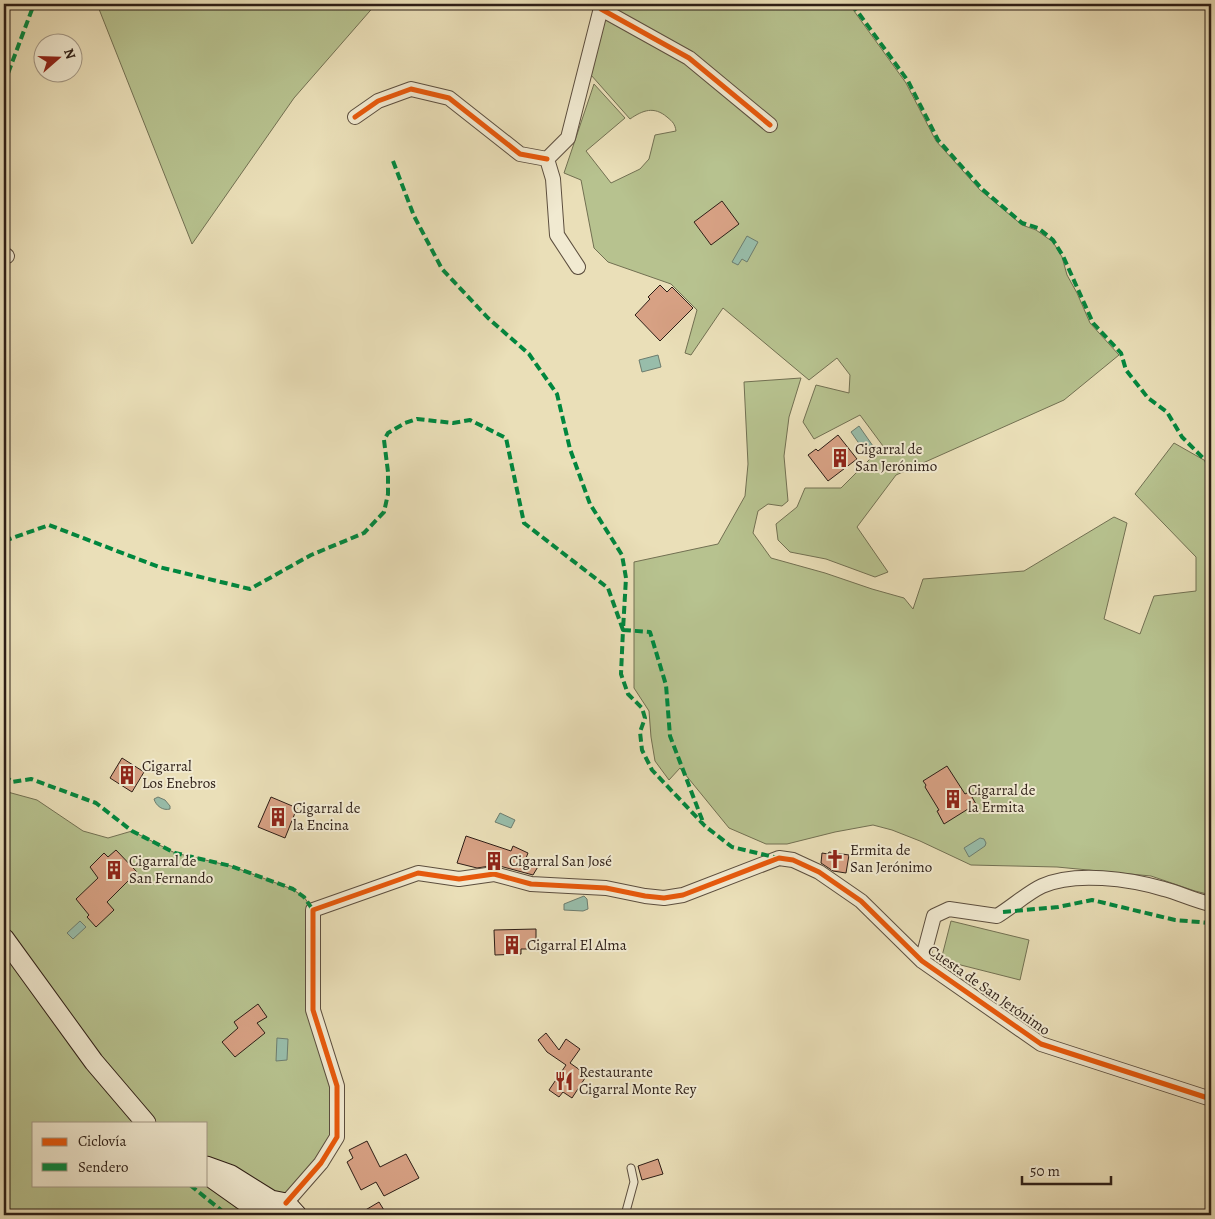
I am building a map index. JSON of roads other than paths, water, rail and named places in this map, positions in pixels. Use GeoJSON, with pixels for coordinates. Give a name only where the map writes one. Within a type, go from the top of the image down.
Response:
{"type":"FeatureCollection","features":[{"type":"Feature","properties":{"kind":"main road"},"geometry":{"type":"LineString","coordinates":[[4,938],[94,1062],[145,1122]]}},
{"type":"Feature","properties":{"kind":"main road"},"geometry":{"type":"LineString","coordinates":[[208,1167],[231,1175],[271,1200],[292,1209]]}},
{"type":"Feature","properties":{"kind":"main road"},"geometry":{"type":"LineString","coordinates":[[208,1175],[264,1215]]}},
{"type":"Feature","properties":{"kind":"street"},"geometry":{"type":"LineString","coordinates":[[547,159],[568,138],[602,6],[689,58],[770,125]]}},
{"type":"Feature","properties":{"kind":"street"},"geometry":{"type":"LineString","coordinates":[[355,117],[378,101],[411,89],[449,98],[520,154],[547,159]]}},
{"type":"Feature","properties":{"kind":"street"},"geometry":{"type":"LineString","coordinates":[[547,159],[553,179],[557,235],[578,267]]}},
{"type":"Feature","properties":{"kind":"street","name":"Cuesta de San Jerónimo"},"geometry":{"type":"LineString","coordinates":[[292,1209],[337,1137],[337,1086],[313,1010],[313,910],[418,873],[458,879],[494,874],[532,884],[606,888],[664,898],[683,894],[779,858],[793,860],[819,872],[861,901],[922,961],[1042,1044],[1211,1099]]}},
{"type":"Feature","properties":{"kind":"street"},"geometry":{"type":"LineString","coordinates":[[922,961],[934,916],[949,909],[997,916],[1043,886],[1076,878],[1112,878],[1163,888],[1211,904]]}},
{"type":"Feature","properties":{"kind":"lane"},"geometry":{"type":"LineString","coordinates":[[625,1215],[634,1182],[631,1168]]}},
{"type":"Feature","properties":{"kind":"place","name":"Cigarral de San Jerónimo"},"geometry":{"type":"Point","coordinates":[840,458]}},
{"type":"Feature","properties":{"kind":"place","name":"Cigarral Los Enebros"},"geometry":{"type":"Point","coordinates":[127,775]}},
{"type":"Feature","properties":{"kind":"place","name":"Cigarral de la Ermita"},"geometry":{"type":"Point","coordinates":[953,799]}},
{"type":"Feature","properties":{"kind":"place","name":"Cigarral de la Encina"},"geometry":{"type":"Point","coordinates":[278,817]}},
{"type":"Feature","properties":{"kind":"place","name":"Ermita de San Jerónimo"},"geometry":{"type":"Point","coordinates":[835,859]}},
{"type":"Feature","properties":{"kind":"place","name":"Cigarral San José"},"geometry":{"type":"Point","coordinates":[494,861]}},
{"type":"Feature","properties":{"kind":"place","name":"Cigarral de San Fernando"},"geometry":{"type":"Point","coordinates":[114,870]}},
{"type":"Feature","properties":{"kind":"place","name":"Cigarral El Alma"},"geometry":{"type":"Point","coordinates":[512,945]}},
{"type":"Feature","properties":{"kind":"place","name":"Restaurante Cigarral Monte Rey"},"geometry":{"type":"Point","coordinates":[564,1081]}}]}
